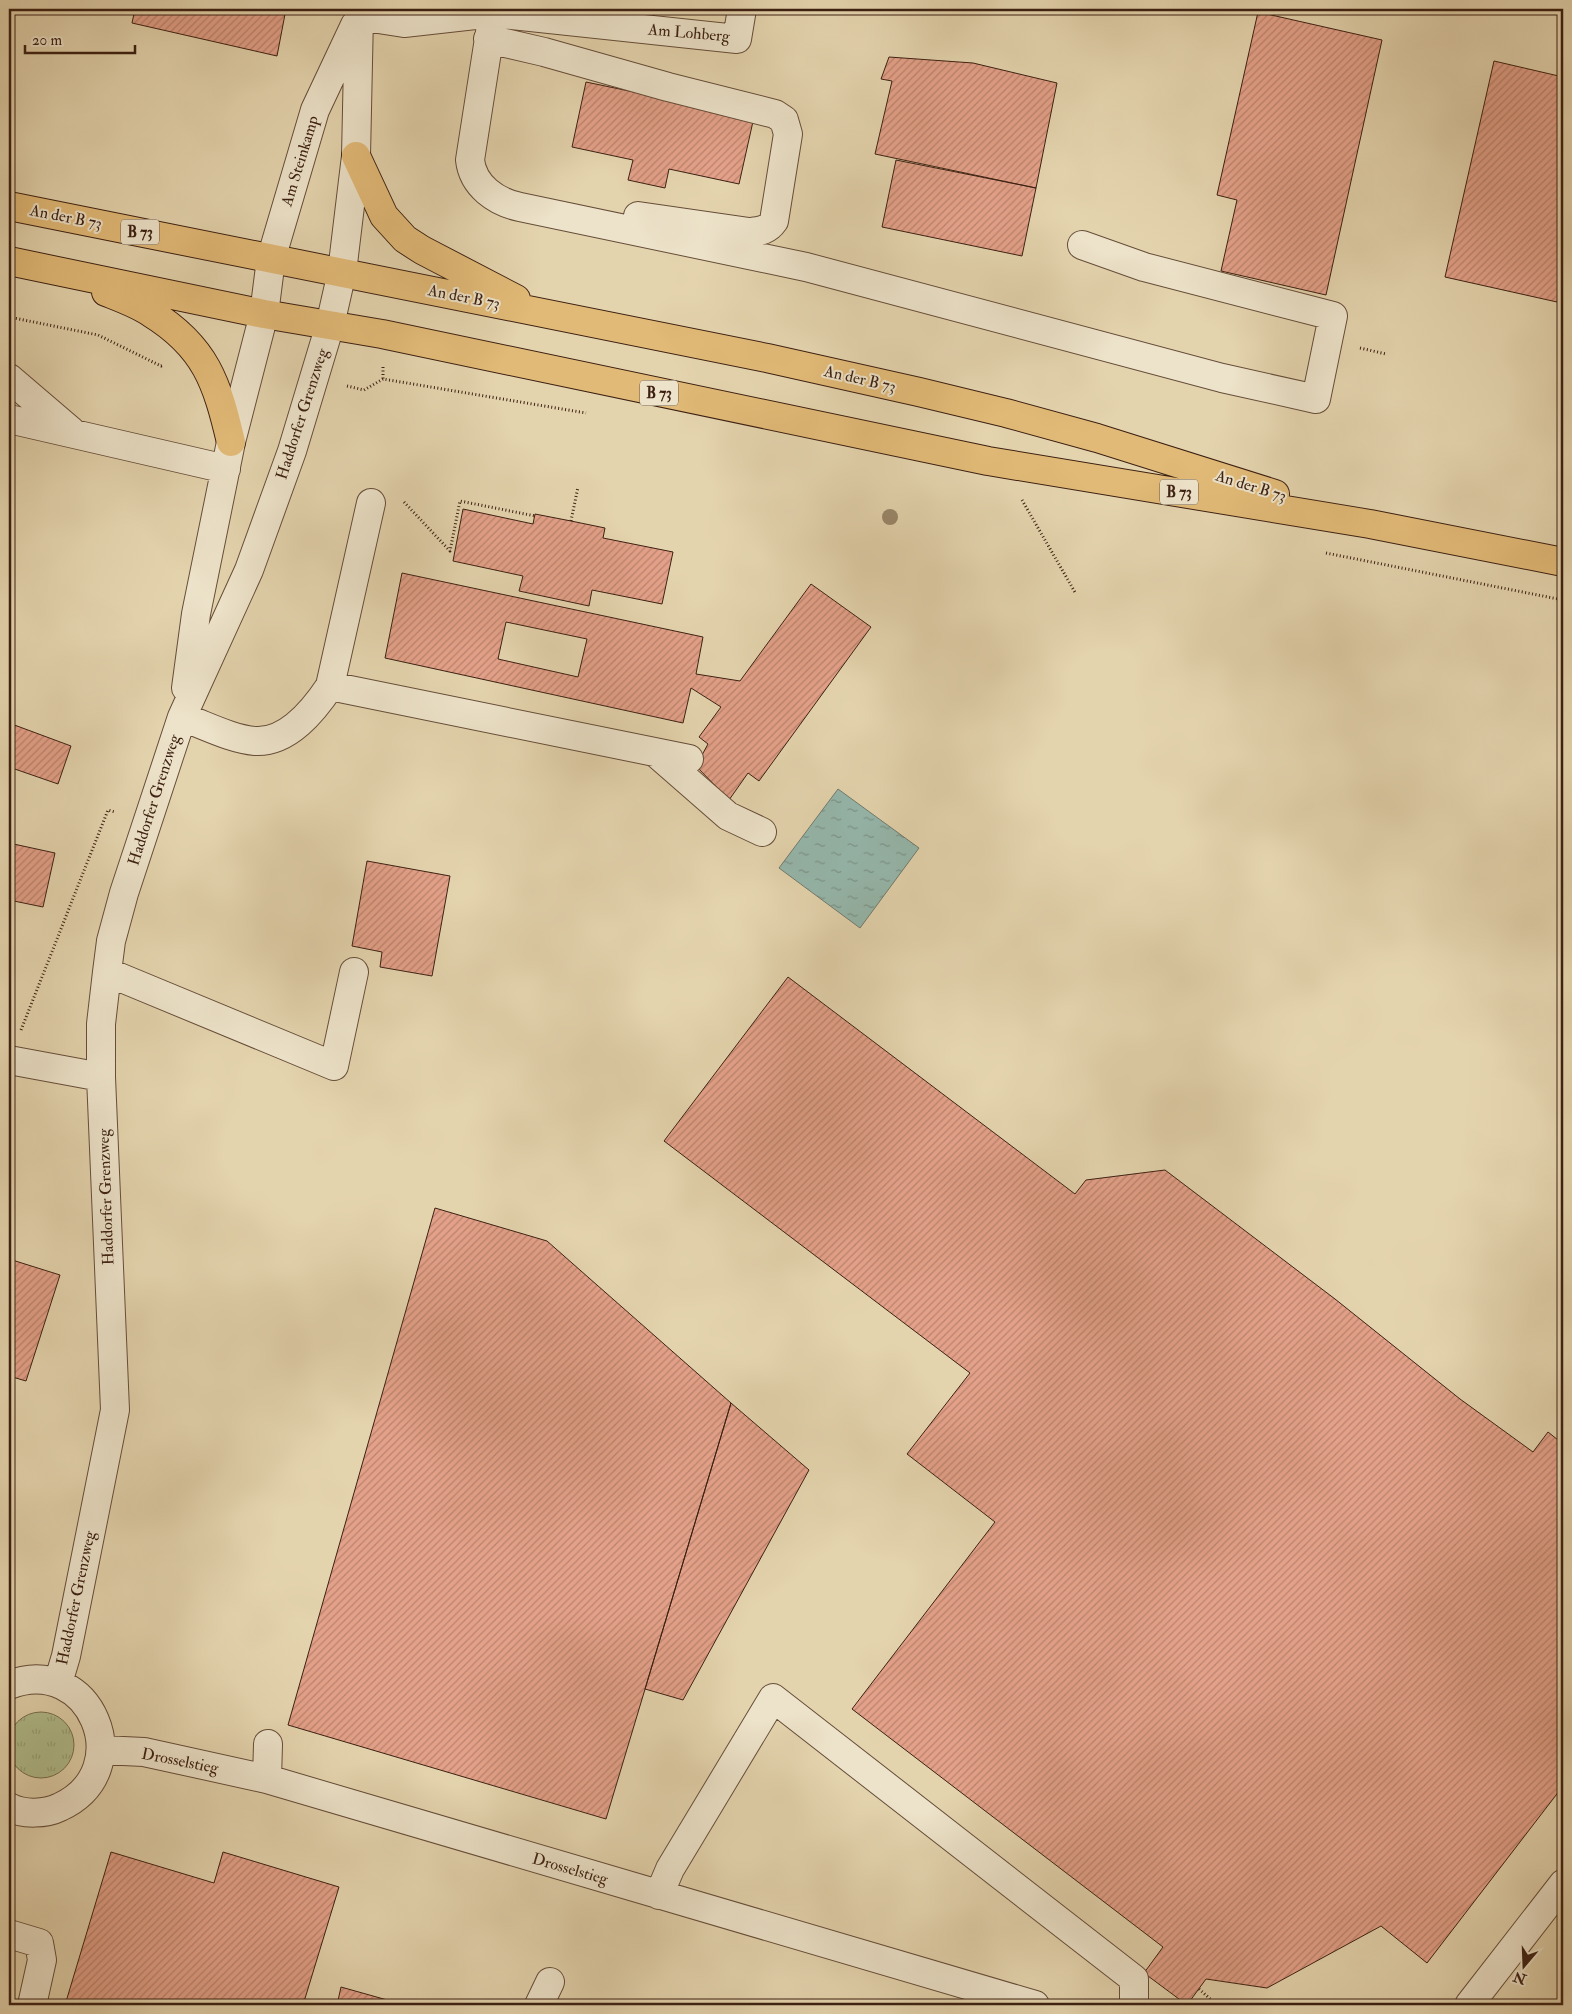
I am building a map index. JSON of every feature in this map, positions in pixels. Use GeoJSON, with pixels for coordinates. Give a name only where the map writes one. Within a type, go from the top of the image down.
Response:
{"type":"FeatureCollection","features":[{"type":"Feature","properties":{"kind":"main road"},"geometry":{"type":"LineString","coordinates":[[356,156],[384,216],[405,239],[422,250],[544,313]]}},
{"type":"Feature","properties":{"kind":"main road","name":"An der B 73"},"geometry":{"type":"LineString","coordinates":[[9,206],[271,259]]}},
{"type":"Feature","properties":{"kind":"main road","name":"B 73"},"geometry":{"type":"LineString","coordinates":[[271,259],[342,272]]}},
{"type":"Feature","properties":{"kind":"main road","name":"B 73"},"geometry":{"type":"LineString","coordinates":[[9,261],[264,314],[330,325]]}},
{"type":"Feature","properties":{"kind":"main road"},"geometry":{"type":"LineString","coordinates":[[64,272],[150,312],[186,340],[199,354],[213,380],[220,398],[231,442]]}},
{"type":"Feature","properties":{"kind":"main road","name":"An der B 73"},"geometry":{"type":"LineString","coordinates":[[342,272],[767,358],[1006,413],[1097,438],[1370,524]]}},
{"type":"Feature","properties":{"kind":"main road","name":"An der B 73"},"geometry":{"type":"LineString","coordinates":[[330,325],[988,461],[1370,524],[1563,562]]}},
{"type":"Feature","properties":{"kind":"street","name":"Am Lohberg"},"geometry":{"type":"LineString","coordinates":[[361,12],[404,23],[486,11],[736,39],[742,9]]}},
{"type":"Feature","properties":{"kind":"street"},"geometry":{"type":"LineString","coordinates":[[486,11],[488,39],[470,160],[477,180],[488,193],[514,206],[806,267],[1222,378],[1316,399],[1333,316],[1144,267],[1082,245]]}},
{"type":"Feature","properties":{"kind":"street"},"geometry":{"type":"LineString","coordinates":[[342,272],[356,156],[361,12]]}},
{"type":"Feature","properties":{"kind":"street","name":"Am Steinkamp"},"geometry":{"type":"LineString","coordinates":[[264,314],[271,259],[315,110],[361,12]]}},
{"type":"Feature","properties":{"kind":"street"},"geometry":{"type":"LineString","coordinates":[[474,172],[491,184],[603,210],[749,232],[761,231],[768,228],[774,221],[788,134],[784,120],[775,114],[668,87],[544,52],[488,39]]}},
{"type":"Feature","properties":{"kind":"street","name":"Haddorfer Grenzweg"},"geometry":{"type":"LineString","coordinates":[[58,1683],[66,1656],[115,1410],[101,1077],[101,1024],[111,941],[124,893],[182,717],[249,570],[292,451],[330,325],[342,272]]}},
{"type":"Feature","properties":{"kind":"street","name":"Haddorfer Grenzweg"},"geometry":{"type":"LineString","coordinates":[[182,717],[196,614],[231,442],[264,314]]}},
{"type":"Feature","properties":{"kind":"street"},"geometry":{"type":"LineString","coordinates":[[9,378],[74,433]]}},
{"type":"Feature","properties":{"kind":"street"},"geometry":{"type":"LineString","coordinates":[[9,419],[226,469]]}},
{"type":"Feature","properties":{"kind":"street"},"geometry":{"type":"LineString","coordinates":[[182,717],[256,741],[282,735],[317,705],[330,686],[371,503]]}},
{"type":"Feature","properties":{"kind":"street"},"geometry":{"type":"LineString","coordinates":[[330,686],[689,759]]}},
{"type":"Feature","properties":{"kind":"street"},"geometry":{"type":"LineString","coordinates":[[656,753],[728,816],[762,832]]}},
{"type":"Feature","properties":{"kind":"street"},"geometry":{"type":"LineString","coordinates":[[106,972],[334,1066],[354,972]]}},
{"type":"Feature","properties":{"kind":"street"},"geometry":{"type":"LineString","coordinates":[[10,1067],[101,1077]]}},
{"type":"Feature","properties":{"kind":"street"},"geometry":{"type":"LineString","coordinates":[[9,1685],[18,1681],[38,1679],[58,1683],[76,1694],[90,1709],[99,1729],[102,1750],[97,1770],[87,1788],[71,1802],[53,1810],[10,1813]]}},
{"type":"Feature","properties":{"kind":"street"},"geometry":{"type":"LineString","coordinates":[[659,1895],[670,1869],[773,1698],[1134,1979],[1134,2005]]}},
{"type":"Feature","properties":{"kind":"street"},"geometry":{"type":"LineString","coordinates":[[267,1779],[268,1744]]}},
{"type":"Feature","properties":{"kind":"street","name":"Drosselstieg"},"geometry":{"type":"LineString","coordinates":[[102,1750],[144,1752],[267,1779],[1035,2005]]}},
{"type":"Feature","properties":{"kind":"street"},"geometry":{"type":"LineString","coordinates":[[1469,2005],[1563,1884]]}},
{"type":"Feature","properties":{"kind":"street"},"geometry":{"type":"LineString","coordinates":[[9,1934],[39,1943],[42,1960],[32,2005]]}},
{"type":"Feature","properties":{"kind":"path"},"geometry":{"type":"LineString","coordinates":[[571,521],[578,487]]}},
{"type":"Feature","properties":{"kind":"path"},"geometry":{"type":"LineString","coordinates":[[398,496],[450,551],[460,501],[535,516]]}},
{"type":"Feature","properties":{"kind":"path"},"geometry":{"type":"LineString","coordinates":[[1022,500],[1076,594]]}},
{"type":"Feature","properties":{"kind":"path"},"geometry":{"type":"LineString","coordinates":[[10,1067],[23,1021],[108,810]]}},
{"type":"Feature","properties":{"kind":"path"},"geometry":{"type":"LineString","coordinates":[[1199,1989],[1217,2005]]}},
{"type":"Feature","properties":{"kind":"green space"},"geometry":{"type":"Polygon","coordinates":[[[41,1712],[54,1715],[64,1722],[71,1732],[74,1745],[71,1758],[64,1768],[54,1775],[41,1778],[28,1775],[18,1768],[11,1758],[8,1745],[11,1732],[18,1722],[28,1715],[41,1712]]]}},
{"type":"Feature","properties":{"kind":"water"},"geometry":{"type":"Polygon","coordinates":[[[838,789],[919,848],[860,928],[779,868],[838,789]]]}},
{"type":"Feature","properties":{"kind":"building"},"geometry":{"type":"Polygon","coordinates":[[[135,9],[286,9],[277,56],[132,23],[135,9]]]}},
{"type":"Feature","properties":{"kind":"building"},"geometry":{"type":"Polygon","coordinates":[[[1258,12],[1382,40],[1326,295],[1221,271],[1237,200],[1217,195],[1258,12]]]}},
{"type":"Feature","properties":{"kind":"building"},"geometry":{"type":"Polygon","coordinates":[[[889,57],[973,63],[1057,83],[1036,188],[875,154],[892,81],[881,79],[889,57]]]}},
{"type":"Feature","properties":{"kind":"building"},"geometry":{"type":"Polygon","coordinates":[[[1494,61],[1563,77],[1563,274],[1557,302],[1445,277],[1494,61]]]}},
{"type":"Feature","properties":{"kind":"building"},"geometry":{"type":"Polygon","coordinates":[[[586,82],[754,117],[739,184],[669,169],[665,188],[628,180],[633,160],[572,147],[586,82]]]}},
{"type":"Feature","properties":{"kind":"building"},"geometry":{"type":"Polygon","coordinates":[[[896,160],[1036,188],[1022,256],[882,227],[896,160]]]}},
{"type":"Feature","properties":{"kind":"building"},"geometry":{"type":"Polygon","coordinates":[[[463,509],[533,524],[535,514],[571,521],[605,528],[603,538],[673,552],[662,604],[592,590],[589,606],[519,591],[523,576],[453,561],[463,509]]]}},
{"type":"Feature","properties":{"kind":"building"},"geometry":{"type":"Polygon","coordinates":[[[402,573],[703,637],[696,674],[740,681],[811,584],[871,627],[759,781],[748,773],[729,800],[696,766],[708,744],[699,737],[721,707],[691,688],[683,723],[385,658],[402,573]],[[506,622],[498,659],[578,677],[587,639],[506,622]]]}},
{"type":"Feature","properties":{"kind":"building"},"geometry":{"type":"Polygon","coordinates":[[[9,723],[71,746],[58,784],[9,767],[9,723]]]}},
{"type":"Feature","properties":{"kind":"building"},"geometry":{"type":"Polygon","coordinates":[[[9,843],[55,853],[43,907],[9,900],[9,843]]]}},
{"type":"Feature","properties":{"kind":"building"},"geometry":{"type":"Polygon","coordinates":[[[367,861],[450,876],[432,976],[380,967],[382,952],[352,946],[367,861]]]}},
{"type":"Feature","properties":{"kind":"building"},"geometry":{"type":"Polygon","coordinates":[[[788,977],[1075,1194],[1086,1180],[1165,1170],[1335,1299],[1460,1399],[1533,1452],[1548,1432],[1563,1444],[1563,1786],[1427,1963],[1381,1926],[1267,1988],[1206,1979],[1187,2005],[1144,1973],[1163,1947],[852,1709],[995,1522],[907,1454],[970,1373],[664,1141],[788,977]]]}},
{"type":"Feature","properties":{"kind":"building"},"geometry":{"type":"Polygon","coordinates":[[[435,1208],[547,1241],[731,1403],[606,1819],[288,1725],[435,1208]]]}},
{"type":"Feature","properties":{"kind":"building"},"geometry":{"type":"Polygon","coordinates":[[[9,1259],[60,1275],[26,1381],[9,1376],[9,1259]]]}},
{"type":"Feature","properties":{"kind":"building"},"geometry":{"type":"Polygon","coordinates":[[[731,1403],[809,1470],[683,1700],[645,1689],[731,1403]]]}},
{"type":"Feature","properties":{"kind":"building"},"geometry":{"type":"Polygon","coordinates":[[[111,1852],[214,1883],[223,1852],[339,1887],[303,2005],[65,2005],[111,1852]]]}},
{"type":"Feature","properties":{"kind":"building"},"geometry":{"type":"Polygon","coordinates":[[[341,1987],[405,2005],[337,2005],[341,1987]]]}}]}
